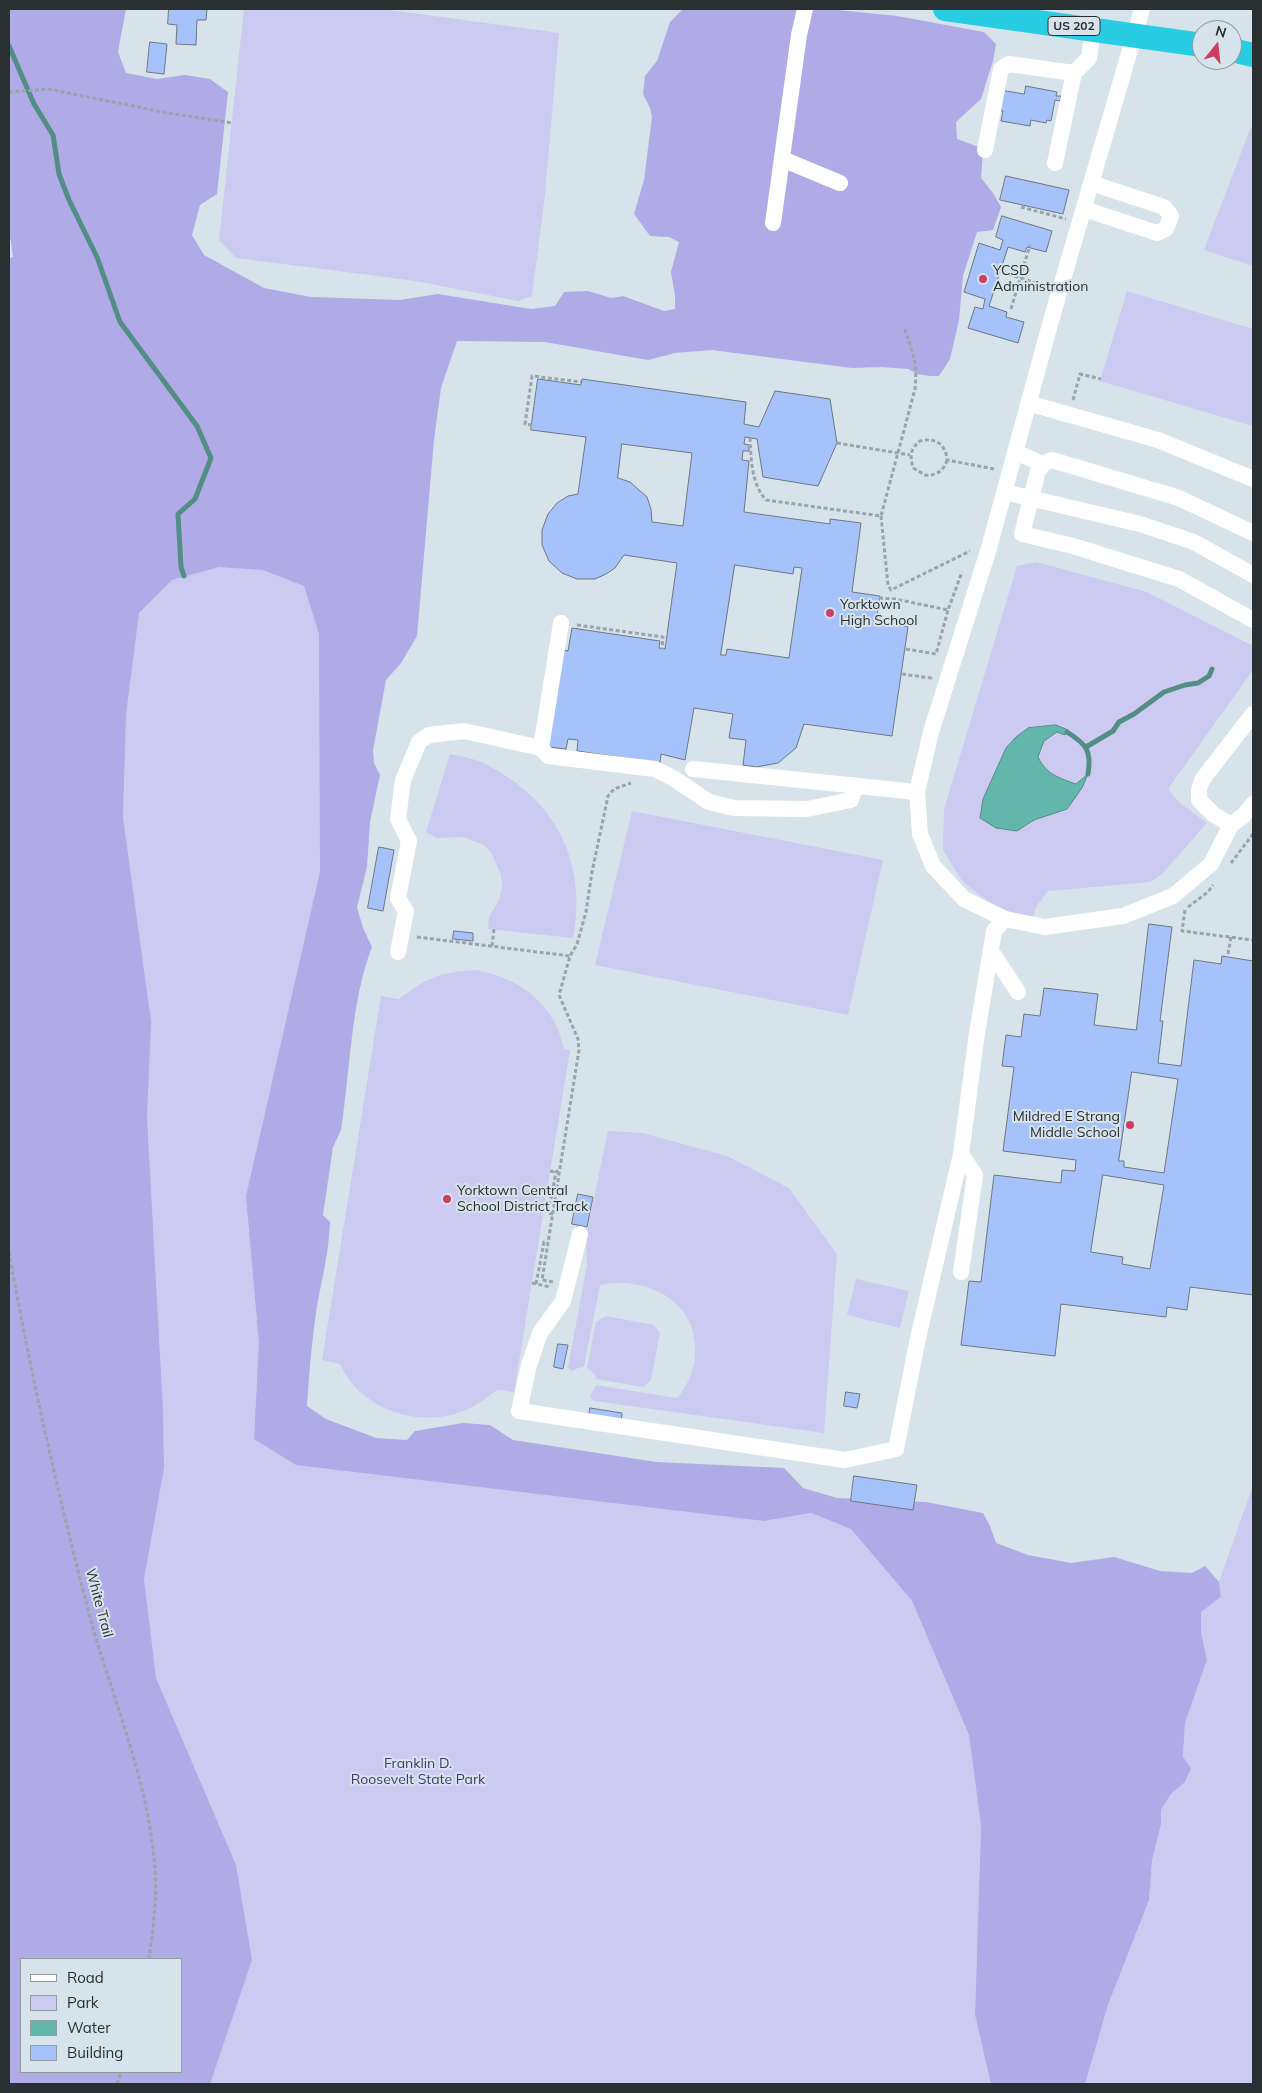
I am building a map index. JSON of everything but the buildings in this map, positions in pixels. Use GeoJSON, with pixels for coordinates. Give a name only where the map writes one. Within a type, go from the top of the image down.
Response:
{"type":"FeatureCollection","features":[{"type":"Feature","properties":{"kind":"highway","name":"US 202"},"geometry":{"type":"LineString","coordinates":[[946,9],[1192,44]]}},
{"type":"Feature","properties":{"kind":"street"},"geometry":{"type":"LineString","coordinates":[[774,223],[799,35],[805,9]]}},
{"type":"Feature","properties":{"kind":"street"},"geometry":{"type":"LineString","coordinates":[[1142,9],[1028,403],[989,548],[931,732],[917,792],[920,834],[933,866],[964,899],[1005,919],[1045,927],[1123,916],[1173,896],[1211,864],[1231,825],[1243,816],[1253,804]]}},
{"type":"Feature","properties":{"kind":"street"},"geometry":{"type":"LineString","coordinates":[[1055,163],[1074,73],[1089,58],[1093,29]]}},
{"type":"Feature","properties":{"kind":"street"},"geometry":{"type":"LineString","coordinates":[[985,150],[1001,69],[1009,64],[1074,73]]}},
{"type":"Feature","properties":{"kind":"street"},"geometry":{"type":"LineString","coordinates":[[782,159],[840,183]]}},
{"type":"Feature","properties":{"kind":"street"},"geometry":{"type":"LineString","coordinates":[[1084,209],[1157,232],[1166,229],[1171,216],[1164,207],[1091,183]]}},
{"type":"Feature","properties":{"kind":"street"},"geometry":{"type":"LineString","coordinates":[[1028,403],[1158,440],[1253,479]]}},
{"type":"Feature","properties":{"kind":"street"},"geometry":{"type":"LineString","coordinates":[[1015,452],[1043,464]]}},
{"type":"Feature","properties":{"kind":"street"},"geometry":{"type":"LineString","coordinates":[[1022,534],[1038,471],[1043,464],[1052,460],[1178,498],[1253,533]]}},
{"type":"Feature","properties":{"kind":"street"},"geometry":{"type":"LineString","coordinates":[[1004,492],[1140,524],[1194,542],[1253,575]]}},
{"type":"Feature","properties":{"kind":"street"},"geometry":{"type":"LineString","coordinates":[[995,526],[1073,546],[1179,579],[1253,620]]}},
{"type":"Feature","properties":{"kind":"street"},"geometry":{"type":"LineString","coordinates":[[541,748],[561,623]]}},
{"type":"Feature","properties":{"kind":"street"},"geometry":{"type":"LineString","coordinates":[[1231,825],[1212,814],[1199,800],[1199,790],[1202,780],[1253,714]]}},
{"type":"Feature","properties":{"kind":"street"},"geometry":{"type":"LineString","coordinates":[[398,952],[406,911],[398,898],[409,841],[398,819],[403,780],[419,742],[429,735],[464,731],[541,748],[548,756],[655,769],[673,778],[709,802],[734,808],[807,810],[851,800],[855,787]]}},
{"type":"Feature","properties":{"kind":"street"},"geometry":{"type":"LineString","coordinates":[[694,769],[917,792]]}},
{"type":"Feature","properties":{"kind":"street"},"geometry":{"type":"LineString","coordinates":[[580,1234],[563,1301],[540,1333],[528,1365],[519,1412],[845,1460],[896,1449],[918,1338],[961,1154],[994,932],[1005,919]]}},
{"type":"Feature","properties":{"kind":"street"},"geometry":{"type":"LineString","coordinates":[[991,951],[1018,992]]}},
{"type":"Feature","properties":{"kind":"street"},"geometry":{"type":"LineString","coordinates":[[961,1154],[975,1175],[962,1272]]}},
{"type":"Feature","properties":{"kind":"path"},"geometry":{"type":"LineString","coordinates":[[9,92],[48,89],[168,114],[233,123]]}},
{"type":"Feature","properties":{"kind":"path"},"geometry":{"type":"LineString","coordinates":[[1011,310],[1030,245]]}},
{"type":"Feature","properties":{"kind":"path"},"geometry":{"type":"LineString","coordinates":[[1002,272],[1048,286]]}},
{"type":"Feature","properties":{"kind":"path"},"geometry":{"type":"LineString","coordinates":[[895,598],[888,584],[881,516],[917,374],[917,363],[904,327]]}},
{"type":"Feature","properties":{"kind":"path"},"geometry":{"type":"LineString","coordinates":[[1069,415],[1080,374],[1101,379]]}},
{"type":"Feature","properties":{"kind":"path"},"geometry":{"type":"LineString","coordinates":[[532,425],[525,424],[532,376],[581,382]]}},
{"type":"Feature","properties":{"kind":"path"},"geometry":{"type":"LineString","coordinates":[[750,438],[752,472],[759,492],[766,500],[881,516]]}},
{"type":"Feature","properties":{"kind":"path"},"geometry":{"type":"LineString","coordinates":[[931,439],[938,441],[944,447],[947,460],[943,469],[938,473],[925,475],[914,468],[910,454],[920,441],[931,439]]}},
{"type":"Feature","properties":{"kind":"path"},"geometry":{"type":"LineString","coordinates":[[837,444],[910,454]]}},
{"type":"Feature","properties":{"kind":"path"},"geometry":{"type":"LineString","coordinates":[[947,460],[994,469]]}},
{"type":"Feature","properties":{"kind":"path"},"geometry":{"type":"LineString","coordinates":[[992,478],[997,460]]}},
{"type":"Feature","properties":{"kind":"path"},"geometry":{"type":"LineString","coordinates":[[966,561],[972,544]]}},
{"type":"Feature","properties":{"kind":"path"},"geometry":{"type":"LineString","coordinates":[[891,590],[970,552]]}},
{"type":"Feature","properties":{"kind":"path"},"geometry":{"type":"LineString","coordinates":[[934,662],[948,610],[964,569]]}},
{"type":"Feature","properties":{"kind":"path"},"geometry":{"type":"LineString","coordinates":[[879,598],[895,598],[948,610]]}},
{"type":"Feature","properties":{"kind":"path"},"geometry":{"type":"LineString","coordinates":[[561,623],[663,637],[662,649]]}},
{"type":"Feature","properties":{"kind":"path"},"geometry":{"type":"LineString","coordinates":[[906,650],[936,654]]}},
{"type":"Feature","properties":{"kind":"path"},"geometry":{"type":"LineString","coordinates":[[902,674],[931,678],[933,670]]}},
{"type":"Feature","properties":{"kind":"path"},"geometry":{"type":"LineString","coordinates":[[542,1280],[579,1050],[578,1039],[559,994],[586,912],[592,872],[608,796],[614,789],[653,776],[655,769]]}},
{"type":"Feature","properties":{"kind":"path"},"geometry":{"type":"LineString","coordinates":[[1185,910],[1182,930],[1253,940]]}},
{"type":"Feature","properties":{"kind":"path"},"geometry":{"type":"LineString","coordinates":[[492,946],[494,929]]}},
{"type":"Feature","properties":{"kind":"path"},"geometry":{"type":"LineString","coordinates":[[402,935],[570,956]]}},
{"type":"Feature","properties":{"kind":"path"},"geometry":{"type":"LineString","coordinates":[[1228,954],[1231,937]]}},
{"type":"Feature","properties":{"kind":"path"},"geometry":{"type":"LineString","coordinates":[[553,1214],[548,1213],[556,1172],[560,1169]]}},
{"type":"Feature","properties":{"kind":"path"},"geometry":{"type":"LineString","coordinates":[[550,1171],[556,1172]]}},
{"type":"Feature","properties":{"kind":"path"},"geometry":{"type":"LineString","coordinates":[[532,1283],[536,1284],[544,1242],[548,1242]]}},
{"type":"Feature","properties":{"kind":"path","name":"White Trail"},"geometry":{"type":"LineString","coordinates":[[9,1252],[30,1366],[65,1517],[92,1621],[135,1760],[147,1810],[155,1870],[150,1958]]}},
{"type":"Feature","properties":{"kind":"green space"},"geometry":{"type":"Polygon","coordinates":[[[244,9],[383,9],[559,33],[545,194],[532,296],[518,301],[416,281],[236,258],[219,240],[244,9]]]}},
{"type":"Feature","properties":{"kind":"green space"},"geometry":{"type":"Polygon","coordinates":[[[1253,128],[1253,266],[1204,250],[1250,129],[1253,128]]]}},
{"type":"Feature","properties":{"kind":"green space"},"geometry":{"type":"Polygon","coordinates":[[[1127,291],[1253,329],[1253,426],[1100,381],[1127,291]]]}},
{"type":"Feature","properties":{"kind":"green space","name":"Franklin D. Roosevelt State Park"},"geometry":{"type":"Polygon","coordinates":[[[9,519],[387,557],[254,1439],[764,1521],[811,1513],[851,1529],[912,1601],[969,1735],[981,1826],[975,2015],[991,2084],[9,2084],[9,519]]]}},
{"type":"Feature","properties":{"kind":"green space"},"geometry":{"type":"Polygon","coordinates":[[[1036,562],[1147,592],[1253,646],[1253,670],[1168,789],[1179,802],[1207,823],[1162,874],[1152,881],[1140,883],[1048,891],[1036,907],[1033,917],[996,908],[962,881],[943,850],[944,809],[1017,566],[1036,562]]]}},
{"type":"Feature","properties":{"kind":"green space"},"geometry":{"type":"Polygon","coordinates":[[[450,754],[479,761],[506,776],[526,791],[542,807],[556,826],[566,846],[573,868],[576,890],[576,914],[573,938],[488,929],[489,917],[499,900],[502,887],[501,875],[491,852],[482,844],[463,837],[437,838],[426,832],[450,754]]]}},
{"type":"Feature","properties":{"kind":"green space"},"geometry":{"type":"Polygon","coordinates":[[[632,811],[883,860],[848,1015],[595,965],[632,811]]]}},
{"type":"Feature","properties":{"kind":"green space","name":"Yorktown Central School District Track"},"geometry":{"type":"Polygon","coordinates":[[[475,970],[506,979],[533,995],[552,1019],[564,1049],[570,1050],[514,1392],[497,1390],[471,1408],[444,1416],[426,1418],[408,1416],[391,1411],[375,1403],[361,1393],[349,1380],[340,1364],[322,1360],[381,996],[399,999],[434,977],[452,972],[475,970]]]}},
{"type":"Feature","properties":{"kind":"green space"},"geometry":{"type":"Polygon","coordinates":[[[608,1131],[643,1133],[727,1156],[789,1188],[837,1254],[824,1433],[594,1401],[590,1396],[596,1385],[677,1398],[687,1383],[693,1368],[695,1356],[694,1337],[689,1321],[680,1307],[667,1296],[635,1284],[600,1285],[584,1366],[571,1371],[568,1367],[587,1265],[586,1236],[608,1131]]]}},
{"type":"Feature","properties":{"kind":"green space"},"geometry":{"type":"Polygon","coordinates":[[[856,1279],[909,1291],[900,1328],[847,1315],[856,1279]]]}},
{"type":"Feature","properties":{"kind":"green space"},"geometry":{"type":"Polygon","coordinates":[[[606,1316],[654,1325],[660,1333],[651,1380],[643,1387],[596,1379],[595,1374],[587,1368],[596,1322],[606,1316]]]}},
{"type":"Feature","properties":{"kind":"green space"},"geometry":{"type":"Polygon","coordinates":[[[1253,1485],[1253,2084],[1085,2084],[1108,2005],[1149,1900],[1152,1861],[1161,1824],[1161,1810],[1171,1794],[1185,1782],[1183,1757],[1185,1723],[1207,1660],[1201,1632],[1201,1612],[1221,1597],[1219,1582],[1253,1485]]]}},
{"type":"Feature","properties":{"kind":"shaded area"},"geometry":{"type":"Polygon","coordinates":[[[9,9],[126,9],[118,52],[126,73],[157,79],[185,75],[210,79],[228,92],[217,194],[200,205],[192,235],[204,255],[264,288],[311,297],[400,300],[438,294],[531,309],[555,306],[564,292],[588,291],[611,298],[623,296],[664,311],[675,309],[671,272],[679,242],[669,237],[650,236],[634,214],[644,180],[652,117],[643,94],[645,76],[657,61],[670,22],[683,9],[827,9],[897,16],[984,32],[996,44],[993,61],[981,99],[956,122],[957,139],[979,147],[983,153],[981,178],[1001,207],[993,230],[977,232],[963,276],[959,320],[950,359],[939,376],[917,374],[908,369],[882,367],[852,368],[712,350],[675,353],[648,360],[545,342],[457,341],[441,388],[434,440],[417,636],[401,663],[386,680],[373,750],[374,763],[380,775],[370,822],[367,867],[357,907],[363,928],[372,947],[365,968],[355,1013],[341,1130],[333,1147],[323,1215],[330,1222],[327,1254],[317,1306],[307,1406],[326,1419],[376,1438],[407,1440],[415,1431],[463,1423],[490,1425],[513,1440],[656,1462],[784,1468],[803,1488],[837,1498],[926,1502],[983,1513],[996,1543],[1028,1555],[1071,1563],[1114,1557],[1160,1571],[1192,1573],[1205,1566],[1219,1582],[1221,1597],[1201,1612],[1201,1632],[1207,1660],[1185,1723],[1183,1757],[1191,1768],[1185,1782],[1171,1794],[1161,1810],[1161,1824],[1152,1861],[1149,1900],[1108,2005],[1085,2084],[991,2084],[975,2015],[981,1826],[969,1735],[912,1601],[851,1529],[811,1513],[764,1521],[296,1465],[254,1439],[259,1343],[246,1196],[320,872],[319,634],[304,586],[263,570],[219,567],[172,580],[139,613],[126,714],[123,818],[151,1021],[147,1118],[163,1410],[164,1468],[144,1579],[156,1678],[236,1865],[252,1960],[210,2084],[9,2084],[9,258],[13,257],[9,236],[9,9]]]}},
{"type":"Feature","properties":{"kind":"water"},"geometry":{"type":"Polygon","coordinates":[[[1056,725],[1068,730],[1065,735],[1057,732],[1044,741],[1038,757],[1041,763],[1054,775],[1076,784],[1088,774],[1082,788],[1067,809],[1034,820],[1017,831],[996,828],[980,818],[983,799],[1006,748],[1028,728],[1056,725]]]}},
{"type":"Feature","properties":{"kind":"waterway"},"geometry":{"type":"LineString","coordinates":[[9,46],[34,104],[53,135],[59,174],[69,200],[97,257],[120,322],[197,426],[211,458],[195,499],[178,514],[181,567],[184,576]]}},
{"type":"Feature","properties":{"kind":"waterway"},"geometry":{"type":"LineString","coordinates":[[1086,747],[1113,731],[1119,722],[1134,714],[1164,692],[1198,683],[1209,676],[1212,669]]}},
{"type":"Feature","properties":{"kind":"waterway"},"geometry":{"type":"LineString","coordinates":[[1067,732],[1079,740],[1086,749],[1089,759],[1088,774]]}},
{"type":"Feature","properties":{"kind":"place","name":"YCSD Administration"},"geometry":{"type":"Point","coordinates":[983,279]}},
{"type":"Feature","properties":{"kind":"place","name":"Yorktown High School"},"geometry":{"type":"Point","coordinates":[830,613]}},
{"type":"Feature","properties":{"kind":"place","name":"Mildred E Strang Middle School"},"geometry":{"type":"Point","coordinates":[1130,1125]}},
{"type":"Feature","properties":{"kind":"place","name":"Yorktown Central School District Track"},"geometry":{"type":"Point","coordinates":[447,1199]}}]}
